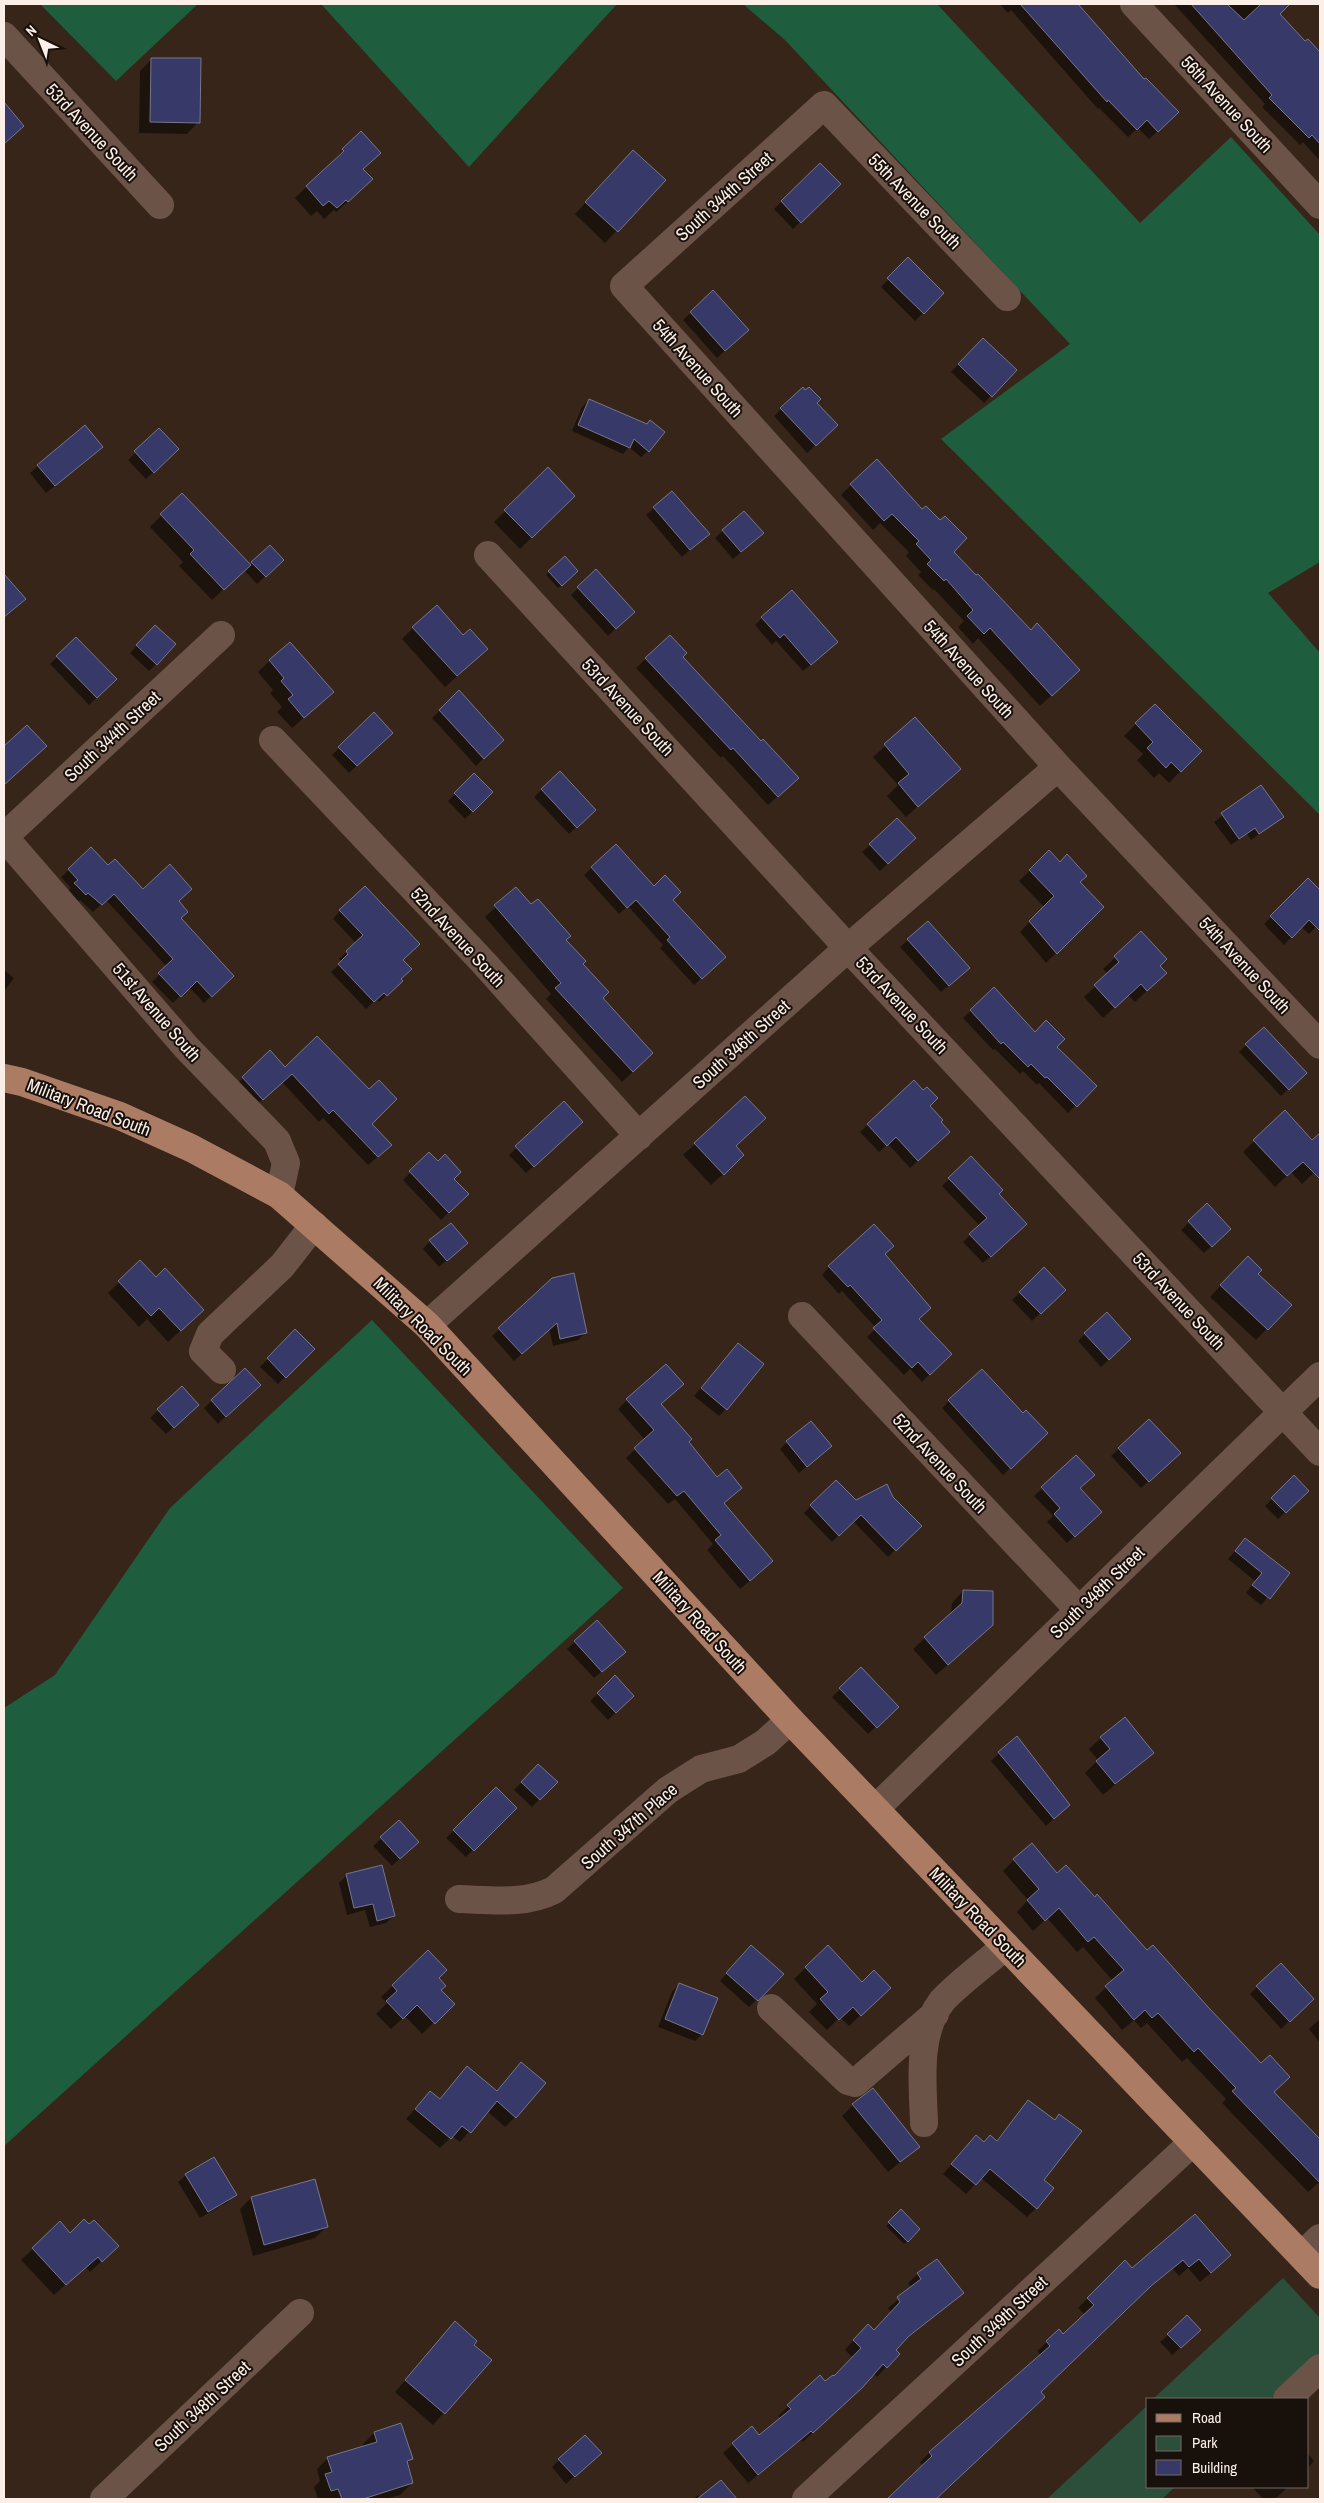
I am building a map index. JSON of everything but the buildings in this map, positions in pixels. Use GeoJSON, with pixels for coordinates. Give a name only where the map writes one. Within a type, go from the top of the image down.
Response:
{"type":"FeatureCollection","features":[{"type":"Feature","properties":{"kind":"main road","name":"Military Road South"},"geometry":{"type":"LineString","coordinates":[[4,1078],[22,1082],[120,1116],[191,1148],[279,1195],[427,1325],[790,1720],[1193,2142],[1311,2247],[1320,2274]]}},
{"type":"Feature","properties":{"kind":"street","name":"56th Avenue South"},"geometry":{"type":"LineString","coordinates":[[1134,4],[1320,205]]}},
{"type":"Feature","properties":{"kind":"street","name":"53rd Avenue South"},"geometry":{"type":"LineString","coordinates":[[4,36],[160,205]]}},
{"type":"Feature","properties":{"kind":"street","name":"South 344th Street"},"geometry":{"type":"LineString","coordinates":[[624,286],[824,106]]}},
{"type":"Feature","properties":{"kind":"street","name":"55th Avenue South"},"geometry":{"type":"LineString","coordinates":[[824,106],[1006,296]]}},
{"type":"Feature","properties":{"kind":"street","name":"54th Avenue South"},"geometry":{"type":"LineString","coordinates":[[624,286],[1058,767],[1320,1045]]}},
{"type":"Feature","properties":{"kind":"street","name":"53rd Avenue South"},"geometry":{"type":"LineString","coordinates":[[488,555],[848,948],[1320,1452]]}},
{"type":"Feature","properties":{"kind":"street","name":"South 344th Street"},"geometry":{"type":"LineString","coordinates":[[4,837],[221,636]]}},
{"type":"Feature","properties":{"kind":"street","name":"52nd Avenue South"},"geometry":{"type":"LineString","coordinates":[[274,740],[482,962],[639,1136]]}},
{"type":"Feature","properties":{"kind":"street","name":"South 346th Street"},"geometry":{"type":"LineString","coordinates":[[427,1325],[848,948],[1058,767]]}},
{"type":"Feature","properties":{"kind":"street","name":"51st Avenue South"},"geometry":{"type":"LineString","coordinates":[[4,837],[186,1046],[277,1141],[286,1163],[279,1195]]}},
{"type":"Feature","properties":{"kind":"street"},"geometry":{"type":"LineString","coordinates":[[222,1370],[203,1351],[210,1334],[282,1266],[314,1225]]}},
{"type":"Feature","properties":{"kind":"street","name":"52nd Avenue South"},"geometry":{"type":"LineString","coordinates":[[802,1316],[1078,1609]]}},
{"type":"Feature","properties":{"kind":"street","name":"South 348th Street"},"geometry":{"type":"LineString","coordinates":[[875,1809],[1078,1609],[1320,1376]]}},
{"type":"Feature","properties":{"kind":"street","name":"South 347th Place"},"geometry":{"type":"LineString","coordinates":[[459,1899],[515,1901],[536,1898],[554,1890],[668,1790],[702,1769],[739,1759],[766,1742],[790,1720]]}},
{"type":"Feature","properties":{"kind":"street"},"geometry":{"type":"LineString","coordinates":[[924,2124],[923,2068],[928,2026],[943,2001],[1006,1946]]}},
{"type":"Feature","properties":{"kind":"street"},"geometry":{"type":"LineString","coordinates":[[772,2008],[848,2081],[855,2083],[935,2014]]}},
{"type":"Feature","properties":{"kind":"street","name":"South 349th Street"},"geometry":{"type":"LineString","coordinates":[[806,2499],[1193,2142]]}},
{"type":"Feature","properties":{"kind":"street","name":"South 348th Street"},"geometry":{"type":"LineString","coordinates":[[104,2499],[300,2313]]}},
{"type":"Feature","properties":{"kind":"street"},"geometry":{"type":"LineString","coordinates":[[1288,2398],[1320,2368]]}},
{"type":"Feature","properties":{"kind":"green space"},"geometry":{"type":"Polygon","coordinates":[[[40,4],[198,4],[116,81],[40,4]]]}},
{"type":"Feature","properties":{"kind":"green space"},"geometry":{"type":"Polygon","coordinates":[[[321,4],[617,4],[469,167],[321,4]]]}},
{"type":"Feature","properties":{"kind":"green space"},"geometry":{"type":"Polygon","coordinates":[[[743,4],[937,4],[1140,223],[1231,137],[1320,235],[1320,562],[1268,593],[1320,653],[1320,815],[941,439],[1070,344],[785,40],[743,4]]]}},
{"type":"Feature","properties":{"kind":"green space"},"geometry":{"type":"Polygon","coordinates":[[[372,1320],[623,1588],[4,2146],[4,1708],[55,1675],[170,1508],[372,1320]]]}},
{"type":"Feature","properties":{"kind":"green space"},"geometry":{"type":"Polygon","coordinates":[[[1283,2278],[1320,2318],[1320,2353],[1271,2398],[1154,2398],[1283,2278]]]}},
{"type":"Feature","properties":{"kind":"green space"},"geometry":{"type":"Polygon","coordinates":[[[1146,2407],[1146,2488],[1174,2488],[1162,2499],[1047,2499],[1146,2407]]]}}]}
